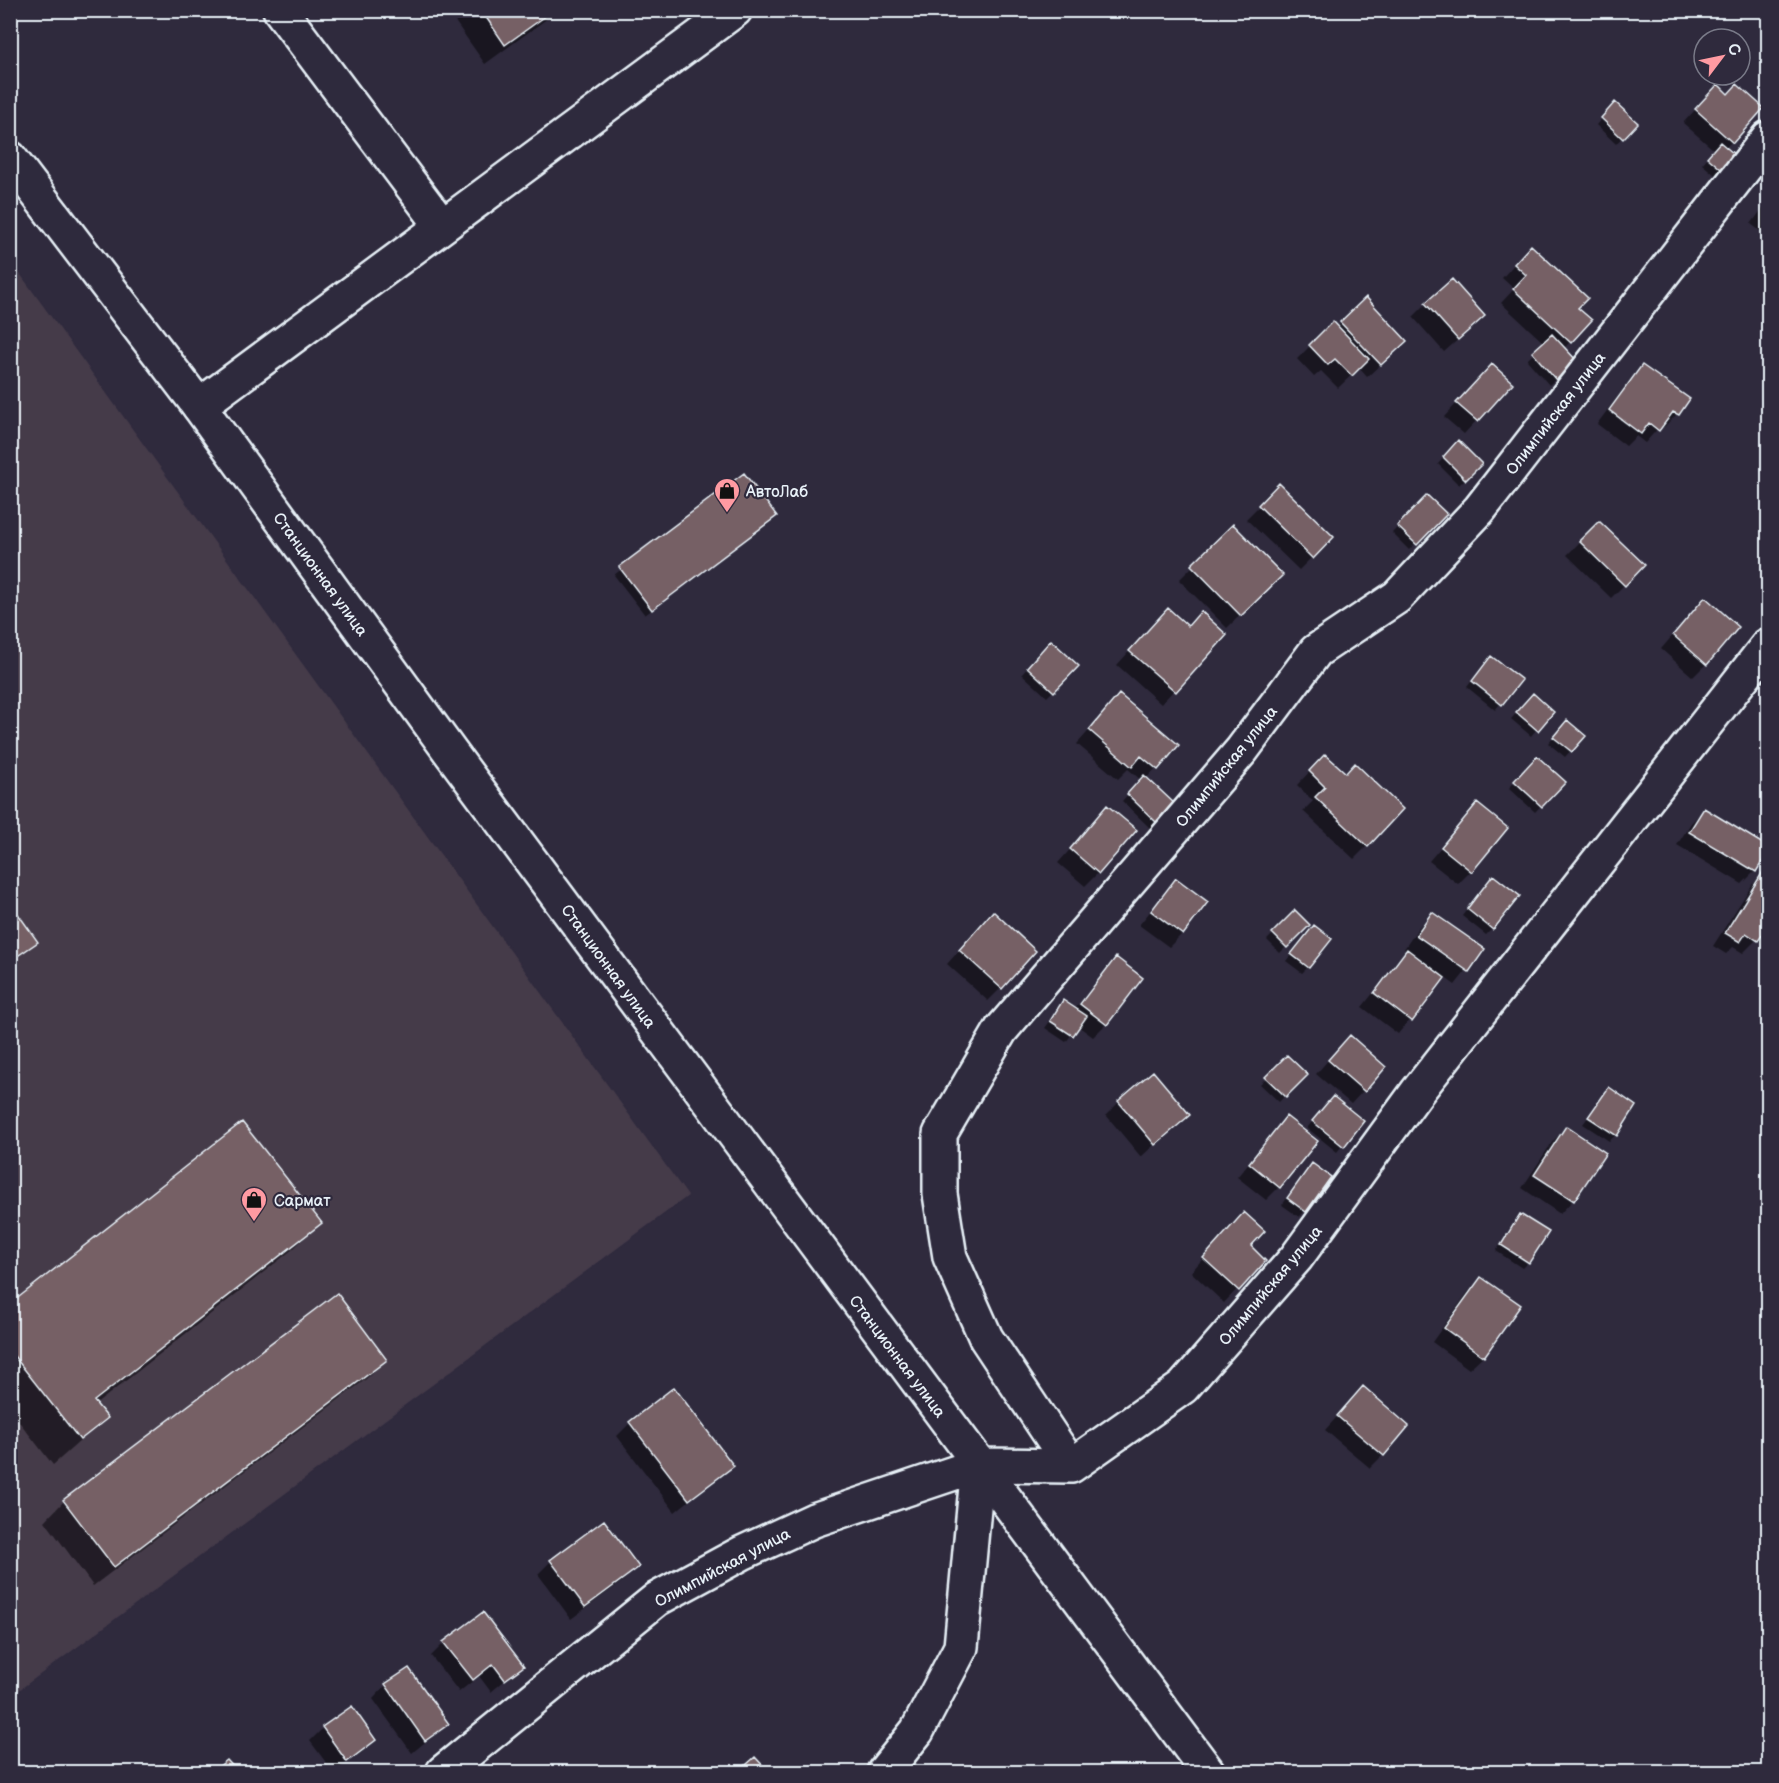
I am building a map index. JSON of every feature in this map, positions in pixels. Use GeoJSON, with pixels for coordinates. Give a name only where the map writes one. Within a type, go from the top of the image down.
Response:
{"type":"FeatureCollection","features":[{"type":"Feature","properties":{"kind":"street"},"geometry":{"type":"LineString","coordinates":[[280,10],[442,226]]}},
{"type":"Feature","properties":{"kind":"street"},"geometry":{"type":"LineString","coordinates":[[199,406],[735,10]]}},
{"type":"Feature","properties":{"kind":"street","name":"Олимпийская улица"},"geometry":{"type":"LineString","coordinates":[[1071,1467],[986,1338],[950,1257],[940,1194],[940,1134],[1001,1030],[1242,750],[1316,651],[1397,597],[1480,509],[1768,138]]}},
{"type":"Feature","properties":{"kind":"street","name":"Станционная улица"},"geometry":{"type":"LineString","coordinates":[[10,158],[199,406],[978,1465],[1208,1773]]}},
{"type":"Feature","properties":{"kind":"street","name":"Олимпийская улица"},"geometry":{"type":"LineString","coordinates":[[443,1773],[657,1599],[742,1553],[814,1520],[978,1465],[1071,1467],[1183,1387],[1296,1258],[1417,1092],[1768,645]]}},
{"type":"Feature","properties":{"kind":"street"},"geometry":{"type":"LineString","coordinates":[[884,1773],[917,1731],[962,1647],[978,1465]]}},
{"type":"Feature","properties":{"kind":"shaded area"},"geometry":{"type":"Polygon","coordinates":[[[10,260],[688,1196],[11,1696],[10,1696],[10,260]]]}},
{"type":"Feature","properties":{"kind":"building"},"geometry":{"type":"Polygon","coordinates":[[[481,10],[554,10],[505,45],[481,10]]]}},
{"type":"Feature","properties":{"kind":"building"},"geometry":{"type":"Polygon","coordinates":[[[1715,87],[1721,87],[1728,94],[1734,87],[1740,87],[1764,108],[1733,143],[1695,109],[1715,87]]]}},
{"type":"Feature","properties":{"kind":"building"},"geometry":{"type":"Polygon","coordinates":[[[1615,102],[1638,123],[1623,139],[1601,118],[1615,102]]]}},
{"type":"Feature","properties":{"kind":"building"},"geometry":{"type":"Polygon","coordinates":[[[1720,142],[1741,160],[1728,175],[1707,157],[1720,142]]]}},
{"type":"Feature","properties":{"kind":"building"},"geometry":{"type":"Polygon","coordinates":[[[1531,245],[1588,298],[1578,308],[1592,320],[1571,343],[1513,289],[1526,275],[1514,264],[1531,245]]]}},
{"type":"Feature","properties":{"kind":"building"},"geometry":{"type":"Polygon","coordinates":[[[1452,279],[1485,316],[1458,340],[1425,303],[1452,279]]]}},
{"type":"Feature","properties":{"kind":"building"},"geometry":{"type":"Polygon","coordinates":[[[1366,297],[1407,341],[1381,365],[1340,322],[1366,297]]]}},
{"type":"Feature","properties":{"kind":"building"},"geometry":{"type":"Polygon","coordinates":[[[1333,321],[1369,359],[1352,376],[1335,359],[1328,365],[1309,345],[1333,321]]]}},
{"type":"Feature","properties":{"kind":"building"},"geometry":{"type":"Polygon","coordinates":[[[1552,334],[1577,361],[1556,380],[1532,352],[1552,334]]]}},
{"type":"Feature","properties":{"kind":"building"},"geometry":{"type":"Polygon","coordinates":[[[1492,364],[1513,383],[1478,422],[1456,403],[1492,364]]]}},
{"type":"Feature","properties":{"kind":"building"},"geometry":{"type":"Polygon","coordinates":[[[1642,365],[1690,399],[1679,415],[1673,412],[1659,431],[1649,423],[1641,434],[1609,410],[1642,365]]]}},
{"type":"Feature","properties":{"kind":"building"},"geometry":{"type":"Polygon","coordinates":[[[1458,440],[1482,464],[1466,480],[1443,457],[1458,440]]]}},
{"type":"Feature","properties":{"kind":"building"},"geometry":{"type":"Polygon","coordinates":[[[744,473],[777,516],[652,610],[619,567],[744,473]]]}},
{"type":"Feature","properties":{"kind":"building"},"geometry":{"type":"Polygon","coordinates":[[[1279,483],[1334,537],[1313,559],[1258,505],[1279,483]]]}},
{"type":"Feature","properties":{"kind":"building"},"geometry":{"type":"Polygon","coordinates":[[[1427,495],[1447,514],[1417,545],[1397,526],[1427,495]]]}},
{"type":"Feature","properties":{"kind":"building"},"geometry":{"type":"Polygon","coordinates":[[[1599,521],[1645,565],[1625,586],[1579,541],[1599,521]]]}},
{"type":"Feature","properties":{"kind":"building"},"geometry":{"type":"Polygon","coordinates":[[[1233,524],[1283,575],[1241,616],[1191,565],[1233,524]]]}},
{"type":"Feature","properties":{"kind":"building"},"geometry":{"type":"Polygon","coordinates":[[[1705,597],[1739,627],[1707,665],[1673,635],[1705,597]]]}},
{"type":"Feature","properties":{"kind":"building"},"geometry":{"type":"Polygon","coordinates":[[[1168,608],[1188,626],[1201,611],[1227,635],[1176,692],[1129,651],[1168,608]]]}},
{"type":"Feature","properties":{"kind":"building"},"geometry":{"type":"Polygon","coordinates":[[[1051,640],[1079,666],[1054,692],[1027,667],[1051,640]]]}},
{"type":"Feature","properties":{"kind":"building"},"geometry":{"type":"Polygon","coordinates":[[[1491,656],[1522,680],[1502,705],[1472,681],[1491,656]]]}},
{"type":"Feature","properties":{"kind":"building"},"geometry":{"type":"Polygon","coordinates":[[[1533,693],[1554,712],[1538,731],[1516,712],[1533,693]]]}},
{"type":"Feature","properties":{"kind":"building"},"geometry":{"type":"Polygon","coordinates":[[[1119,694],[1179,745],[1158,770],[1141,756],[1132,767],[1089,730],[1119,694]]]}},
{"type":"Feature","properties":{"kind":"building"},"geometry":{"type":"Polygon","coordinates":[[[1567,720],[1586,736],[1572,752],[1553,737],[1567,720]]]}},
{"type":"Feature","properties":{"kind":"building"},"geometry":{"type":"Polygon","coordinates":[[[1325,754],[1346,773],[1355,763],[1403,809],[1368,847],[1315,797],[1325,787],[1309,771],[1325,754]]]}},
{"type":"Feature","properties":{"kind":"building"},"geometry":{"type":"Polygon","coordinates":[[[1537,756],[1566,782],[1542,807],[1514,781],[1537,756]]]}},
{"type":"Feature","properties":{"kind":"building"},"geometry":{"type":"Polygon","coordinates":[[[1144,775],[1175,804],[1157,823],[1127,794],[1144,775]]]}},
{"type":"Feature","properties":{"kind":"building"},"geometry":{"type":"Polygon","coordinates":[[[1477,803],[1508,828],[1472,872],[1441,847],[1477,803]]]}},
{"type":"Feature","properties":{"kind":"building"},"geometry":{"type":"Polygon","coordinates":[[[1107,805],[1137,830],[1099,874],[1070,849],[1107,805]]]}},
{"type":"Feature","properties":{"kind":"building"},"geometry":{"type":"Polygon","coordinates":[[[1704,808],[1768,847],[1768,852],[1756,872],[1689,832],[1704,808]]]}},
{"type":"Feature","properties":{"kind":"building"},"geometry":{"type":"Polygon","coordinates":[[[1764,870],[1768,872],[1768,927],[1758,941],[1746,933],[1740,942],[1725,933],[1764,870]]]}},
{"type":"Feature","properties":{"kind":"building"},"geometry":{"type":"Polygon","coordinates":[[[1493,875],[1520,896],[1493,930],[1467,909],[1493,875]]]}},
{"type":"Feature","properties":{"kind":"building"},"geometry":{"type":"Polygon","coordinates":[[[1176,878],[1208,902],[1183,935],[1151,911],[1176,878]]]}},
{"type":"Feature","properties":{"kind":"building"},"geometry":{"type":"Polygon","coordinates":[[[10,905],[38,942],[10,961],[10,905]]]}},
{"type":"Feature","properties":{"kind":"building"},"geometry":{"type":"Polygon","coordinates":[[[1295,910],[1310,925],[1287,948],[1272,933],[1295,910]]]}},
{"type":"Feature","properties":{"kind":"building"},"geometry":{"type":"Polygon","coordinates":[[[993,911],[1036,951],[1002,989],[959,950],[993,911]]]}},
{"type":"Feature","properties":{"kind":"building"},"geometry":{"type":"Polygon","coordinates":[[[1432,912],[1485,949],[1469,972],[1416,935],[1432,912]]]}},
{"type":"Feature","properties":{"kind":"building"},"geometry":{"type":"Polygon","coordinates":[[[1314,925],[1332,939],[1309,968],[1291,954],[1314,925]]]}},
{"type":"Feature","properties":{"kind":"building"},"geometry":{"type":"Polygon","coordinates":[[[1407,949],[1445,978],[1412,1022],[1374,993],[1407,949]]]}},
{"type":"Feature","properties":{"kind":"building"},"geometry":{"type":"Polygon","coordinates":[[[1116,957],[1143,978],[1107,1025],[1080,1004],[1116,957]]]}},
{"type":"Feature","properties":{"kind":"building"},"geometry":{"type":"Polygon","coordinates":[[[1063,1000],[1087,1016],[1073,1036],[1050,1021],[1063,1000]]]}},
{"type":"Feature","properties":{"kind":"building"},"geometry":{"type":"Polygon","coordinates":[[[1350,1035],[1386,1067],[1365,1092],[1328,1060],[1350,1035]]]}},
{"type":"Feature","properties":{"kind":"building"},"geometry":{"type":"Polygon","coordinates":[[[1287,1055],[1308,1075],[1286,1097],[1265,1077],[1287,1055]]]}},
{"type":"Feature","properties":{"kind":"building"},"geometry":{"type":"Polygon","coordinates":[[[1153,1071],[1190,1115],[1155,1145],[1118,1101],[1153,1071]]]}},
{"type":"Feature","properties":{"kind":"building"},"geometry":{"type":"Polygon","coordinates":[[[1609,1087],[1636,1106],[1617,1136],[1588,1117],[1609,1087]]]}},
{"type":"Feature","properties":{"kind":"building"},"geometry":{"type":"Polygon","coordinates":[[[1333,1096],[1364,1121],[1344,1147],[1312,1121],[1333,1096]]]}},
{"type":"Feature","properties":{"kind":"building"},"geometry":{"type":"Polygon","coordinates":[[[1286,1116],[1318,1141],[1280,1188],[1249,1163],[1286,1116]]]}},
{"type":"Feature","properties":{"kind":"building"},"geometry":{"type":"Polygon","coordinates":[[[242,1122],[322,1223],[94,1401],[108,1418],[80,1440],[10,1351],[10,1304],[242,1122]]]}},
{"type":"Feature","properties":{"kind":"building"},"geometry":{"type":"Polygon","coordinates":[[[1566,1126],[1606,1153],[1574,1201],[1534,1175],[1566,1126]]]}},
{"type":"Feature","properties":{"kind":"building"},"geometry":{"type":"Polygon","coordinates":[[[1312,1163],[1331,1177],[1306,1212],[1287,1198],[1312,1163]]]}},
{"type":"Feature","properties":{"kind":"building"},"geometry":{"type":"Polygon","coordinates":[[[1244,1212],[1265,1231],[1251,1246],[1266,1261],[1239,1291],[1203,1258],[1244,1212]]]}},
{"type":"Feature","properties":{"kind":"building"},"geometry":{"type":"Polygon","coordinates":[[[1520,1214],[1549,1232],[1529,1263],[1501,1245],[1520,1214]]]}},
{"type":"Feature","properties":{"kind":"building"},"geometry":{"type":"Polygon","coordinates":[[[1481,1277],[1521,1305],[1484,1357],[1444,1328],[1481,1277]]]}},
{"type":"Feature","properties":{"kind":"building"},"geometry":{"type":"Polygon","coordinates":[[[337,1293],[387,1360],[114,1567],[63,1500],[337,1293]]]}},
{"type":"Feature","properties":{"kind":"building"},"geometry":{"type":"Polygon","coordinates":[[[1363,1386],[1409,1426],[1384,1456],[1337,1416],[1363,1386]]]}},
{"type":"Feature","properties":{"kind":"building"},"geometry":{"type":"Polygon","coordinates":[[[674,1387],[734,1466],[689,1500],[629,1422],[674,1387]]]}},
{"type":"Feature","properties":{"kind":"building"},"geometry":{"type":"Polygon","coordinates":[[[604,1520],[639,1567],[585,1607],[550,1560],[604,1520]]]}},
{"type":"Feature","properties":{"kind":"building"},"geometry":{"type":"Polygon","coordinates":[[[483,1612],[524,1666],[505,1680],[493,1664],[473,1680],[443,1642],[483,1612]]]}},
{"type":"Feature","properties":{"kind":"building"},"geometry":{"type":"Polygon","coordinates":[[[409,1668],[449,1724],[425,1741],[385,1684],[409,1668]]]}},
{"type":"Feature","properties":{"kind":"building"},"geometry":{"type":"Polygon","coordinates":[[[352,1706],[376,1740],[347,1762],[322,1727],[352,1706]]]}},
{"type":"Feature","properties":{"kind":"building"},"geometry":{"type":"Polygon","coordinates":[[[755,1757],[769,1772],[738,1772],[755,1757]]]}},
{"type":"Feature","properties":{"kind":"building"},"geometry":{"type":"Polygon","coordinates":[[[227,1760],[238,1772],[212,1772],[227,1760]]]}},
{"type":"Feature","properties":{"kind":"place","name":"АвтоЛаб"},"geometry":{"type":"Point","coordinates":[727,514]}},
{"type":"Feature","properties":{"kind":"place","name":"Сармат"},"geometry":{"type":"Point","coordinates":[254,1223]}}]}
